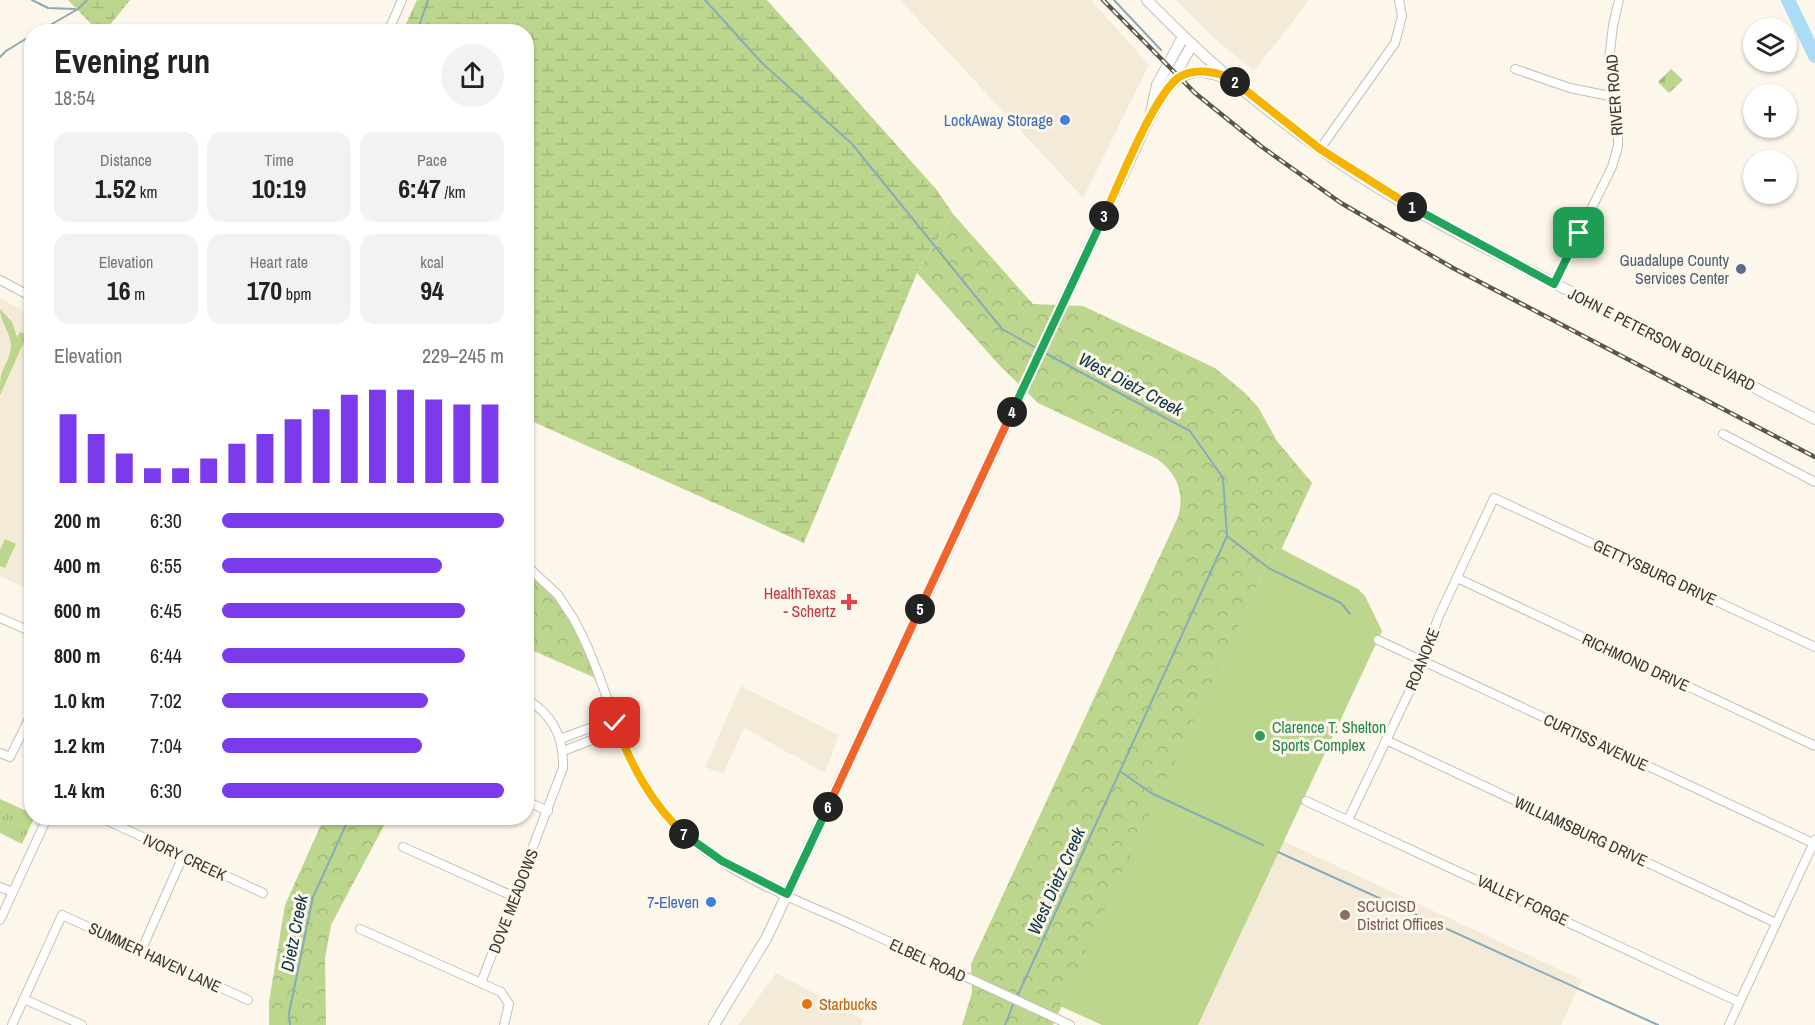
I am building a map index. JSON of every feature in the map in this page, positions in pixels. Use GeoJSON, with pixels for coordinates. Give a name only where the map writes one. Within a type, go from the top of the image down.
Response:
{"type":"FeatureCollection","features":[{"type":"Feature","properties":{"kind":"main road","name":"JOHN E PETERSON BOULEVARD"},"geometry":{"type":"LineString","coordinates":[[1147,0],[1183,37],[1231,79],[1320,149],[1454,231],[1815,419]]}},
{"type":"Feature","properties":{"kind":"main road"},"geometry":{"type":"LineString","coordinates":[[1149,119],[1157,85],[1183,37]]}},
{"type":"Feature","properties":{"kind":"main road"},"geometry":{"type":"LineString","coordinates":[[714,1025],[750,969],[787,894],[1149,119],[1192,45]]}},
{"type":"Feature","properties":{"kind":"main road"},"geometry":{"type":"LineString","coordinates":[[1169,87],[1188,73],[1213,73],[1231,79]]}},
{"type":"Feature","properties":{"kind":"street"},"geometry":{"type":"LineString","coordinates":[[392,24],[402,0]]}},
{"type":"Feature","properties":{"kind":"street"},"geometry":{"type":"LineString","coordinates":[[1320,149],[1395,43],[1402,16],[1399,0]]}},
{"type":"Feature","properties":{"kind":"street","name":"RIVER ROAD"},"geometry":{"type":"LineString","coordinates":[[1554,284],[1612,167],[1619,131],[1609,61],[1619,0]]}},
{"type":"Feature","properties":{"kind":"street"},"geometry":{"type":"LineString","coordinates":[[1515,69],[1570,88],[1615,97]]}},
{"type":"Feature","properties":{"kind":"street"},"geometry":{"type":"LineString","coordinates":[[0,280],[24,293]]}},
{"type":"Feature","properties":{"kind":"street"},"geometry":{"type":"LineString","coordinates":[[1724,434],[1815,482]]}},
{"type":"Feature","properties":{"kind":"street","name":"ROANOKE"},"geometry":{"type":"LineString","coordinates":[[1348,820],[1424,661],[1438,618],[1494,498]]}},
{"type":"Feature","properties":{"kind":"street","name":"GETTYSBURG DRIVE"},"geometry":{"type":"LineString","coordinates":[[1494,498],[1815,647]]}},
{"type":"Feature","properties":{"kind":"street","name":"ELBEL ROAD"},"geometry":{"type":"LineString","coordinates":[[534,572],[558,595],[578,627],[636,771],[654,800],[680,830],[722,861],[787,894],[1066,1023]]}},
{"type":"Feature","properties":{"kind":"street","name":"RICHMOND DRIVE"},"geometry":{"type":"LineString","coordinates":[[1457,578],[1815,746]]}},
{"type":"Feature","properties":{"kind":"street"},"geometry":{"type":"LineString","coordinates":[[0,618],[24,628]]}},
{"type":"Feature","properties":{"kind":"street","name":"CURTISS AVENUE"},"geometry":{"type":"LineString","coordinates":[[1378,640],[1815,842]]}},
{"type":"Feature","properties":{"kind":"street"},"geometry":{"type":"LineString","coordinates":[[534,705],[546,713],[562,744]]}},
{"type":"Feature","properties":{"kind":"street"},"geometry":{"type":"LineString","coordinates":[[562,744],[614,719]]}},
{"type":"Feature","properties":{"kind":"street"},"geometry":{"type":"LineString","coordinates":[[0,753],[10,757],[24,728]]}},
{"type":"Feature","properties":{"kind":"street"},"geometry":{"type":"LineString","coordinates":[[562,744],[618,730]]}},
{"type":"Feature","properties":{"kind":"street","name":"WILLIAMSBURG DRIVE"},"geometry":{"type":"LineString","coordinates":[[1386,740],[1776,923]]}},
{"type":"Feature","properties":{"kind":"street","name":"DOVE MEADOWS"},"geometry":{"type":"LineString","coordinates":[[481,983],[563,768],[562,744]]}},
{"type":"Feature","properties":{"kind":"street","name":"VALLEY FORGE"},"geometry":{"type":"LineString","coordinates":[[1306,801],[1739,1002]]}},
{"type":"Feature","properties":{"kind":"street"},"geometry":{"type":"LineString","coordinates":[[534,805],[548,811]]}},
{"type":"Feature","properties":{"kind":"street"},"geometry":{"type":"LineString","coordinates":[[0,920],[44,825]]}},
{"type":"Feature","properties":{"kind":"street","name":"IVORY CREEK"},"geometry":{"type":"LineString","coordinates":[[118,825],[263,893]]}},
{"type":"Feature","properties":{"kind":"street"},"geometry":{"type":"LineString","coordinates":[[1729,1025],[1815,842]]}},
{"type":"Feature","properties":{"kind":"street"},"geometry":{"type":"LineString","coordinates":[[403,847],[515,897]]}},
{"type":"Feature","properties":{"kind":"street"},"geometry":{"type":"LineString","coordinates":[[141,951],[183,856]]}},
{"type":"Feature","properties":{"kind":"street"},"geometry":{"type":"LineString","coordinates":[[0,887],[13,892]]}},
{"type":"Feature","properties":{"kind":"street","name":"SUMMER HAVEN LANE"},"geometry":{"type":"LineString","coordinates":[[24,999],[62,915],[248,1000]]}},
{"type":"Feature","properties":{"kind":"street"},"geometry":{"type":"LineString","coordinates":[[360,929],[481,983],[506,997],[510,1010],[504,1025]]}},
{"type":"Feature","properties":{"kind":"street"},"geometry":{"type":"LineString","coordinates":[[12,1025],[24,999],[82,1025]]}},
{"type":"Feature","properties":{"kind":"shaded area","name":"LockAway Storage"},"geometry":{"type":"Polygon","coordinates":[[[900,0],[1091,0],[1149,65],[1083,198],[900,0]]]}},
{"type":"Feature","properties":{"kind":"shaded area"},"geometry":{"type":"Polygon","coordinates":[[[1176,0],[1309,0],[1254,71],[1215,39],[1176,0]]]}},
{"type":"Feature","properties":{"kind":"shaded area"},"geometry":{"type":"Polygon","coordinates":[[[0,298],[24,311],[24,587],[0,576],[0,298]]]}},
{"type":"Feature","properties":{"kind":"shaded area"},"geometry":{"type":"Polygon","coordinates":[[[741,686],[839,735],[825,773],[744,728],[723,774],[705,767],[741,686]]]}},
{"type":"Feature","properties":{"kind":"shaded area","name":"SCUCISD District Offices"},"geometry":{"type":"Polygon","coordinates":[[[1283,841],[1582,980],[1561,1025],[1198,1025],[1283,841]]]}},
{"type":"Feature","properties":{"kind":"shaded area"},"geometry":{"type":"Polygon","coordinates":[[[776,973],[864,1020],[861,1025],[738,1025],[776,973]]]}},
{"type":"Feature","properties":{"kind":"green space"},"geometry":{"type":"Polygon","coordinates":[[[68,0],[130,0],[111,24],[91,24],[68,0]]]}},
{"type":"Feature","properties":{"kind":"green space"},"geometry":{"type":"Polygon","coordinates":[[[417,0],[767,0],[936,189],[953,214],[917,273],[804,543],[534,422],[534,24],[406,24],[417,0]]]}},
{"type":"Feature","properties":{"kind":"green space"},"geometry":{"type":"Polygon","coordinates":[[[1671,69],[1683,80],[1669,93],[1658,82],[1671,69]]]}},
{"type":"Feature","properties":{"kind":"green space"},"geometry":{"type":"Polygon","coordinates":[[[953,214],[1033,304],[1083,306],[1215,368],[1258,407],[1277,441],[1312,483],[1281,550],[1276,546],[1053,1025],[962,1025],[972,993],[971,964],[1178,517],[1180,492],[1170,471],[1157,459],[1038,403],[1000,366],[917,273],[953,214]]]}},
{"type":"Feature","properties":{"kind":"green space"},"geometry":{"type":"Polygon","coordinates":[[[0,309],[12,322],[17,337],[20,332],[24,334],[24,342],[0,395],[1,376],[11,349],[9,335],[0,309]]]}},
{"type":"Feature","properties":{"kind":"green space"},"geometry":{"type":"Polygon","coordinates":[[[5,539],[16,544],[5,568],[0,566],[0,550],[5,539]]]}},
{"type":"Feature","properties":{"kind":"green space","name":"Clarence T. Shelton Sports Complex"},"geometry":{"type":"Polygon","coordinates":[[[1276,546],[1358,589],[1365,596],[1382,631],[1198,1025],[1102,1025],[1060,1006],[1276,546]]]}},
{"type":"Feature","properties":{"kind":"green space"},"geometry":{"type":"Polygon","coordinates":[[[534,572],[558,595],[600,680],[534,651],[534,572]]]}},
{"type":"Feature","properties":{"kind":"green space"},"geometry":{"type":"Polygon","coordinates":[[[0,799],[24,810],[24,825],[31,825],[22,844],[0,833],[0,799]]]}},
{"type":"Feature","properties":{"kind":"green space"},"geometry":{"type":"Polygon","coordinates":[[[321,825],[384,825],[331,925],[325,958],[326,1025],[269,1025],[269,1002],[285,905],[321,825]]]}},
{"type":"Feature","properties":{"kind":"waterway"},"geometry":{"type":"LineString","coordinates":[[32,0],[48,8],[75,9]]}},
{"type":"Feature","properties":{"kind":"waterway"},"geometry":{"type":"LineString","coordinates":[[52,24],[78,9],[87,0]]}},
{"type":"Feature","properties":{"kind":"waterway","name":"Dietz Creek"},"geometry":{"type":"LineString","coordinates":[[420,24],[428,0]]}},
{"type":"Feature","properties":{"kind":"waterway","name":"West Dietz Creek"},"geometry":{"type":"LineString","coordinates":[[705,0],[762,63],[852,144],[1002,329],[1038,349]]}},
{"type":"Feature","properties":{"kind":"waterway"},"geometry":{"type":"LineString","coordinates":[[1114,0],[1161,50]]}},
{"type":"Feature","properties":{"kind":"waterway"},"geometry":{"type":"LineString","coordinates":[[1788,0],[1815,56]]}},
{"type":"Feature","properties":{"kind":"waterway"},"geometry":{"type":"LineString","coordinates":[[0,57],[24,40]]}},
{"type":"Feature","properties":{"kind":"waterway","name":"West Dietz Creek"},"geometry":{"type":"LineString","coordinates":[[1017,997],[1227,536],[1223,478],[1190,431],[1043,352]]}},
{"type":"Feature","properties":{"kind":"waterway"},"geometry":{"type":"LineString","coordinates":[[1227,536],[1270,569],[1341,603],[1350,614]]}},
{"type":"Feature","properties":{"kind":"waterway"},"geometry":{"type":"LineString","coordinates":[[1120,771],[1151,793],[1263,845]]}},
{"type":"Feature","properties":{"kind":"waterway","name":"Dietz Creek"},"geometry":{"type":"LineString","coordinates":[[290,1025],[289,1013],[313,897],[346,825]]}},
{"type":"Feature","properties":{"kind":"waterway"},"geometry":{"type":"LineString","coordinates":[[1278,852],[1658,1025]]}},
{"type":"Feature","properties":{"kind":"waterway","name":"West Dietz Creek"},"geometry":{"type":"LineString","coordinates":[[1005,1025],[1014,1002]]}},
{"type":"Feature","properties":{"kind":"railway"},"geometry":{"type":"LineString","coordinates":[[1103,0],[1195,93],[1262,147],[1341,203],[1453,268],[1815,457]]}},
{"type":"Feature","properties":{"kind":"place","name":"LockAway Storage"},"geometry":{"type":"Point","coordinates":[1065,120]}},
{"type":"Feature","properties":{"kind":"place","name":"Guadalupe County Services Center"},"geometry":{"type":"Point","coordinates":[1741,269]}},
{"type":"Feature","properties":{"kind":"place","name":"HealthTexas - Schertz"},"geometry":{"type":"Point","coordinates":[849,602]}},
{"type":"Feature","properties":{"kind":"place","name":"Clarence T. Shelton Sports Complex"},"geometry":{"type":"Point","coordinates":[1260,736]}},
{"type":"Feature","properties":{"kind":"place","name":"7-Eleven"},"geometry":{"type":"Point","coordinates":[711,902]}},
{"type":"Feature","properties":{"kind":"place","name":"SCUCISD District Offices"},"geometry":{"type":"Point","coordinates":[1345,915]}},
{"type":"Feature","properties":{"kind":"place","name":"Starbucks"},"geometry":{"type":"Point","coordinates":[807,1004]}},
{"type":"Feature","properties":{"kind":"route"},"geometry":{"type":"LineString","coordinates":[[615,723],[636,771],[654,800],[680,830],[697,845],[722,861],[787,894],[1149,119],[1169,87],[1178,78],[1200,71],[1231,79],[1268,111],[1340,163],[1454,231],[1554,284],[1579,233]]}}]}
